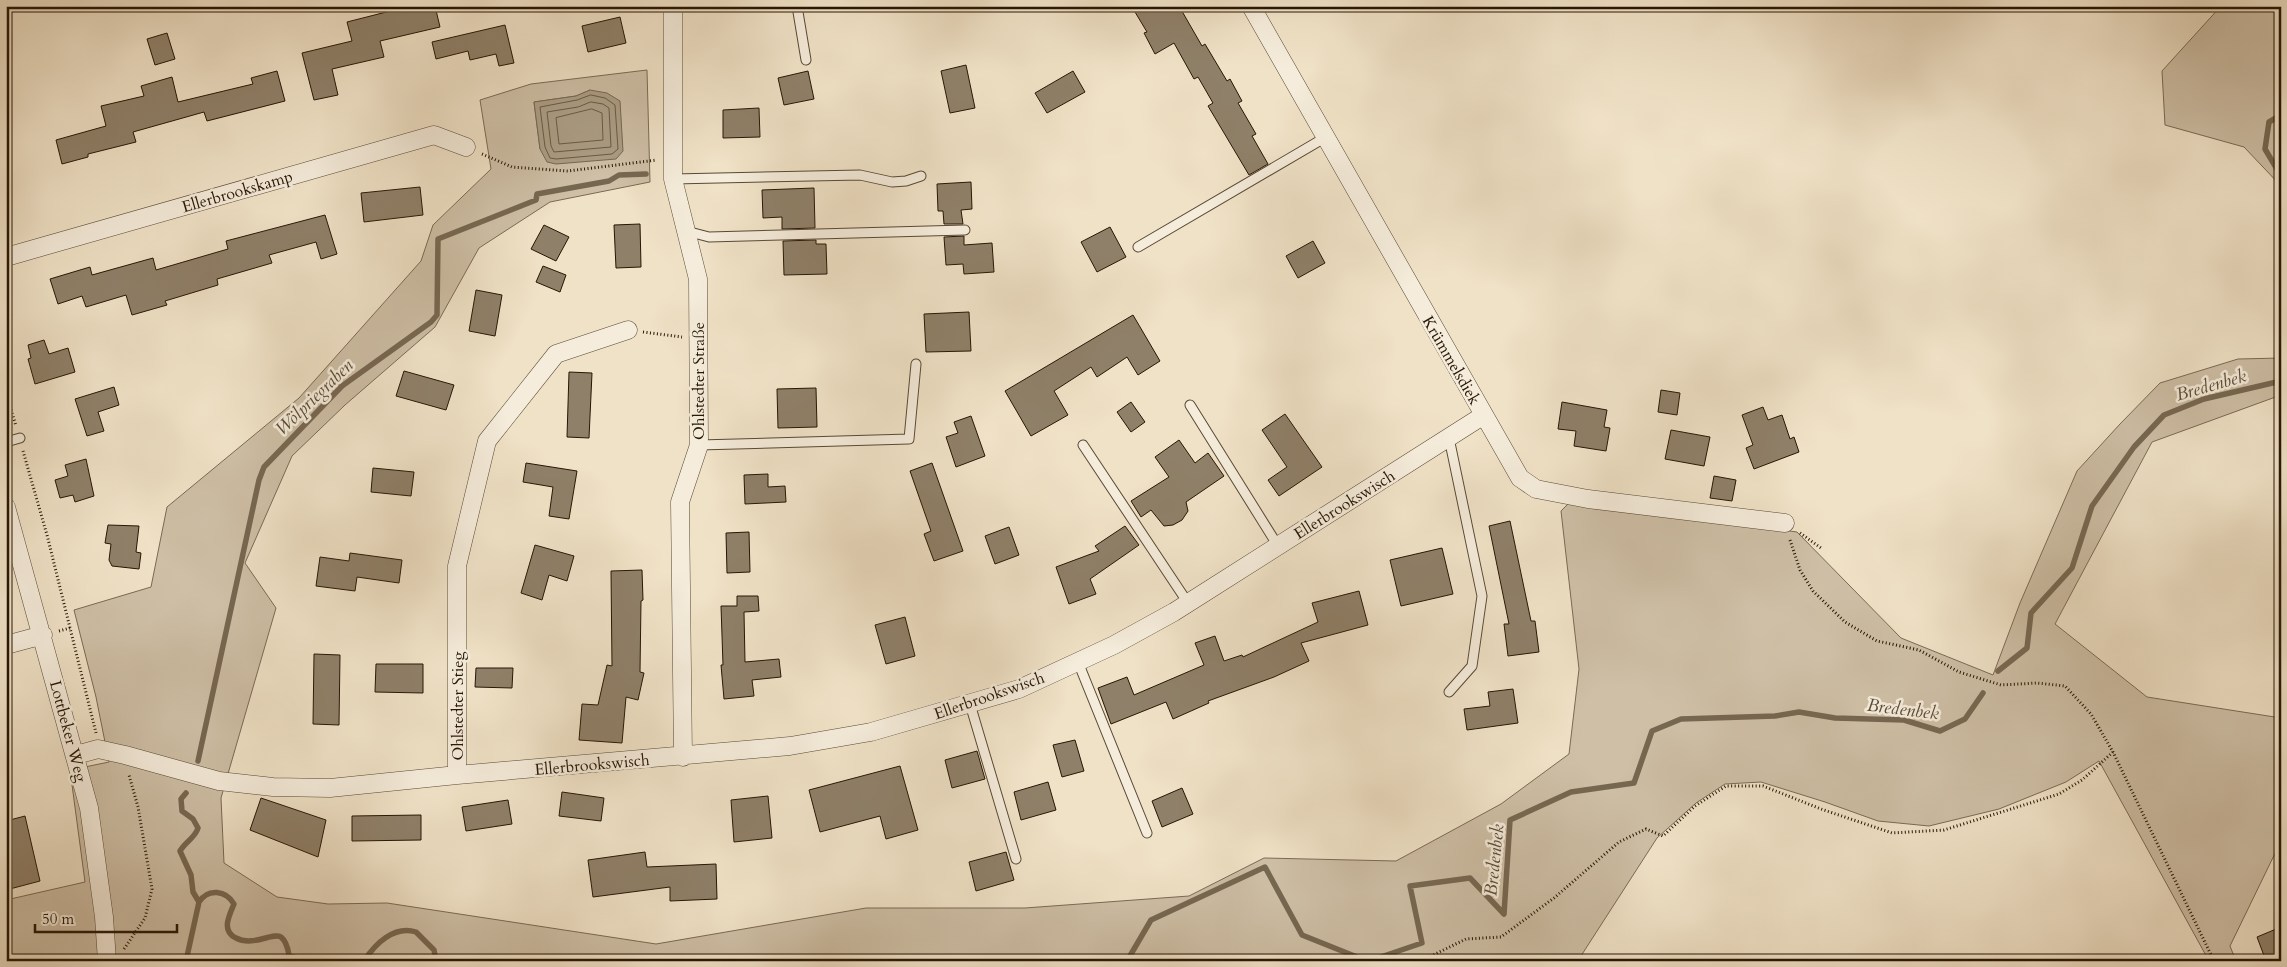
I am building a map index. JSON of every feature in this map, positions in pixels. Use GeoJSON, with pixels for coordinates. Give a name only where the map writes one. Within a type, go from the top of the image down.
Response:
{"type":"FeatureCollection","features":[{"type":"Feature","properties":{"kind":"street","name":"Ohlstedter Straße"},"geometry":{"type":"LineString","coordinates":[[673,6],[673,179],[698,279],[699,445],[680,502],[682,757]]}},
{"type":"Feature","properties":{"kind":"street","name":"Krümmelsdiek"},"geometry":{"type":"LineString","coordinates":[[1251,6],[1520,478],[1536,489],[1588,499],[1785,522]]}},
{"type":"Feature","properties":{"kind":"street","name":"Ellerbrookskamp"},"geometry":{"type":"LineString","coordinates":[[6,257],[434,134],[466,146]]}},
{"type":"Feature","properties":{"kind":"street","name":"Ohlstedter Stieg"},"geometry":{"type":"LineString","coordinates":[[98,749],[218,781],[273,787],[330,788],[456,775],[457,566],[487,441],[556,354],[628,330]]}},
{"type":"Feature","properties":{"kind":"street","name":"Ellerbrookswisch"},"geometry":{"type":"LineString","coordinates":[[456,775],[682,757],[817,742],[871,732],[1019,689],[1114,645],[1188,603],[1484,415]]}},
{"type":"Feature","properties":{"kind":"street","name":"Lottbeker Weg"},"geometry":{"type":"LineString","coordinates":[[6,506],[89,808],[104,917],[114,957]]}},
{"type":"Feature","properties":{"kind":"street"},"geometry":{"type":"LineString","coordinates":[[6,645],[43,635]]}},
{"type":"Feature","properties":{"kind":"street"},"geometry":{"type":"LineString","coordinates":[[76,756],[98,749]]}},
{"type":"Feature","properties":{"kind":"lane"},"geometry":{"type":"LineString","coordinates":[[797,6],[806,60]]}},
{"type":"Feature","properties":{"kind":"lane"},"geometry":{"type":"LineString","coordinates":[[1138,247],[1326,137]]}},
{"type":"Feature","properties":{"kind":"lane"},"geometry":{"type":"LineString","coordinates":[[673,179],[860,175],[892,182],[906,181],[920,176]]}},
{"type":"Feature","properties":{"kind":"lane"},"geometry":{"type":"LineString","coordinates":[[686,231],[708,238],[964,230]]}},
{"type":"Feature","properties":{"kind":"lane"},"geometry":{"type":"LineString","coordinates":[[699,445],[909,439],[916,364]]}},
{"type":"Feature","properties":{"kind":"lane"},"geometry":{"type":"LineString","coordinates":[[1190,405],[1278,546]]}},
{"type":"Feature","properties":{"kind":"lane"},"geometry":{"type":"LineString","coordinates":[[6,442],[20,438]]}},
{"type":"Feature","properties":{"kind":"lane"},"geometry":{"type":"LineString","coordinates":[[1449,438],[1482,596],[1472,666],[1449,692]]}},
{"type":"Feature","properties":{"kind":"lane"},"geometry":{"type":"LineString","coordinates":[[1083,445],[1188,603]]}},
{"type":"Feature","properties":{"kind":"lane"},"geometry":{"type":"LineString","coordinates":[[1078,662],[1147,833]]}},
{"type":"Feature","properties":{"kind":"lane"},"geometry":{"type":"LineString","coordinates":[[970,704],[1016,859]]}},
{"type":"Feature","properties":{"kind":"path"},"geometry":{"type":"LineString","coordinates":[[466,146],[512,167],[568,171],[672,159]]}},
{"type":"Feature","properties":{"kind":"path"},"geometry":{"type":"LineString","coordinates":[[628,330],[698,340]]}},
{"type":"Feature","properties":{"kind":"path"},"geometry":{"type":"LineString","coordinates":[[6,393],[47,535],[98,749]]}},
{"type":"Feature","properties":{"kind":"path"},"geometry":{"type":"LineString","coordinates":[[1785,522],[1821,548]]}},
{"type":"Feature","properties":{"kind":"path"},"geometry":{"type":"LineString","coordinates":[[1785,522],[1800,570],[1813,591],[1844,622],[1877,641],[1919,650],[1959,672],[2001,685],[2037,683],[2065,686],[2091,714],[2114,752],[2214,961]]}},
{"type":"Feature","properties":{"kind":"path"},"geometry":{"type":"LineString","coordinates":[[1421,961],[1466,939],[1501,936],[1554,898],[1619,842],[1646,829],[1663,836],[1695,806],[1726,786],[1763,786],[1892,833],[1944,830],[2059,794],[2082,780],[2114,752]]}},
{"type":"Feature","properties":{"kind":"path"},"geometry":{"type":"LineString","coordinates":[[114,957],[145,918],[152,890],[138,807],[129,778],[125,755]]}},
{"type":"Feature","properties":{"kind":"shaded area"},"geometry":{"type":"Polygon","coordinates":[[[2221,6],[2281,6],[2281,186],[2244,147],[2165,125],[2162,71],[2221,6]]]}},
{"type":"Feature","properties":{"kind":"shaded area"},"geometry":{"type":"Polygon","coordinates":[[[647,70],[650,182],[550,202],[479,248],[435,327],[345,405],[292,456],[245,563],[276,608],[221,798],[224,863],[277,897],[328,904],[387,903],[656,944],[866,908],[1025,908],[1189,896],[1264,858],[1396,861],[1501,804],[1569,754],[1579,669],[1561,511],[1571,501],[1797,532],[1901,638],[1993,675],[2020,603],[2077,471],[2160,383],[2238,359],[2281,358],[2281,395],[2152,442],[2055,624],[2147,697],[2281,718],[2281,841],[2230,946],[2236,961],[2209,961],[2099,761],[2066,782],[1999,809],[1929,826],[1878,821],[1761,782],[1725,784],[1696,803],[1657,838],[1579,959],[1575,961],[6,961],[6,900],[85,882],[70,770],[109,762],[96,697],[74,610],[151,587],[167,507],[299,398],[421,261],[433,225],[491,169],[480,100],[531,84],[647,70]],[[590,90],[576,96],[534,102],[540,149],[590,90]]]}},
{"type":"Feature","properties":{"kind":"water"},"geometry":{"type":"Polygon","coordinates":[[[590,90],[607,93],[620,101],[623,151],[616,159],[556,164],[547,162],[540,149],[534,102],[576,96],[590,90]]]}},
{"type":"Feature","properties":{"kind":"building"},"geometry":{"type":"Polygon","coordinates":[[[410,6],[435,6],[440,27],[380,41],[384,57],[332,69],[338,95],[314,100],[302,53],[352,41],[347,22],[410,6]]]}},
{"type":"Feature","properties":{"kind":"building"},"geometry":{"type":"Polygon","coordinates":[[[1145,6],[1179,6],[1202,46],[1205,44],[1227,81],[1230,79],[1242,101],[1238,103],[1256,134],[1252,136],[1268,164],[1249,175],[1208,106],[1213,103],[1198,77],[1194,79],[1174,43],[1155,54],[1144,33],[1147,32],[1135,12],[1145,6]]]}},
{"type":"Feature","properties":{"kind":"building"},"geometry":{"type":"Polygon","coordinates":[[[620,17],[626,43],[588,52],[582,26],[620,17]]]}},
{"type":"Feature","properties":{"kind":"building"},"geometry":{"type":"Polygon","coordinates":[[[505,25],[514,63],[499,66],[496,54],[470,60],[468,51],[436,59],[432,42],[505,25]]]}},
{"type":"Feature","properties":{"kind":"building"},"geometry":{"type":"Polygon","coordinates":[[[167,33],[175,59],[155,65],[147,39],[167,33]]]}},
{"type":"Feature","properties":{"kind":"building"},"geometry":{"type":"Polygon","coordinates":[[[966,65],[975,108],[950,113],[941,71],[966,65]]]}},
{"type":"Feature","properties":{"kind":"building"},"geometry":{"type":"Polygon","coordinates":[[[277,71],[285,101],[207,121],[204,112],[133,132],[136,142],[88,154],[88,157],[62,164],[56,140],[106,126],[101,106],[144,96],[141,86],[172,77],[178,102],[253,84],[251,78],[277,71]]]}},
{"type":"Feature","properties":{"kind":"building"},"geometry":{"type":"Polygon","coordinates":[[[808,71],[814,99],[784,105],[778,78],[808,71]]]}},
{"type":"Feature","properties":{"kind":"building"},"geometry":{"type":"Polygon","coordinates":[[[1073,71],[1085,92],[1047,113],[1035,93],[1073,71]]]}},
{"type":"Feature","properties":{"kind":"building"},"geometry":{"type":"Polygon","coordinates":[[[759,108],[760,137],[723,138],[723,110],[759,108]]]}},
{"type":"Feature","properties":{"kind":"building"},"geometry":{"type":"Polygon","coordinates":[[[971,182],[972,209],[961,210],[963,224],[944,224],[943,211],[938,211],[937,184],[971,182]]]}},
{"type":"Feature","properties":{"kind":"building"},"geometry":{"type":"Polygon","coordinates":[[[420,187],[423,215],[364,222],[361,193],[420,187]]]}},
{"type":"Feature","properties":{"kind":"building"},"geometry":{"type":"Polygon","coordinates":[[[814,188],[815,228],[782,229],[782,217],[763,218],[762,190],[814,188]]]}},
{"type":"Feature","properties":{"kind":"building"},"geometry":{"type":"Polygon","coordinates":[[[325,215],[337,254],[321,259],[316,242],[269,255],[272,263],[217,279],[218,285],[165,301],[167,305],[132,315],[126,295],[86,307],[82,296],[58,304],[50,279],[90,267],[92,275],[153,258],[156,270],[228,249],[226,241],[325,215]]]}},
{"type":"Feature","properties":{"kind":"building"},"geometry":{"type":"Polygon","coordinates":[[[640,224],[641,267],[616,268],[614,225],[640,224]]]}},
{"type":"Feature","properties":{"kind":"building"},"geometry":{"type":"Polygon","coordinates":[[[544,225],[569,237],[556,261],[531,249],[544,225]]]}},
{"type":"Feature","properties":{"kind":"building"},"geometry":{"type":"Polygon","coordinates":[[[1110,227],[1126,257],[1097,272],[1081,242],[1110,227]]]}},
{"type":"Feature","properties":{"kind":"building"},"geometry":{"type":"Polygon","coordinates":[[[964,236],[964,245],[992,243],[994,272],[964,274],[963,264],[946,265],[944,237],[964,236]]]}},
{"type":"Feature","properties":{"kind":"building"},"geometry":{"type":"Polygon","coordinates":[[[816,240],[816,244],[826,244],[827,274],[784,275],[783,241],[816,240]]]}},
{"type":"Feature","properties":{"kind":"building"},"geometry":{"type":"Polygon","coordinates":[[[1313,241],[1325,263],[1298,278],[1286,256],[1313,241]]]}},
{"type":"Feature","properties":{"kind":"building"},"geometry":{"type":"Polygon","coordinates":[[[543,266],[566,275],[560,292],[536,282],[543,266]]]}},
{"type":"Feature","properties":{"kind":"building"},"geometry":{"type":"Polygon","coordinates":[[[476,290],[502,295],[495,336],[469,331],[476,290]]]}},
{"type":"Feature","properties":{"kind":"building"},"geometry":{"type":"Polygon","coordinates":[[[969,312],[971,351],[926,352],[924,314],[969,312]]]}},
{"type":"Feature","properties":{"kind":"building"},"geometry":{"type":"Polygon","coordinates":[[[1133,315],[1160,361],[1138,375],[1127,357],[1097,377],[1091,367],[1054,391],[1068,415],[1031,436],[1005,391],[1133,315]]]}},
{"type":"Feature","properties":{"kind":"building"},"geometry":{"type":"Polygon","coordinates":[[[44,340],[49,354],[68,348],[75,372],[35,384],[28,359],[31,358],[28,345],[44,340]]]}},
{"type":"Feature","properties":{"kind":"building"},"geometry":{"type":"Polygon","coordinates":[[[404,371],[454,385],[446,410],[396,396],[404,371]]]}},
{"type":"Feature","properties":{"kind":"building"},"geometry":{"type":"Polygon","coordinates":[[[569,372],[592,373],[589,438],[567,437],[569,372]]]}},
{"type":"Feature","properties":{"kind":"building"},"geometry":{"type":"Polygon","coordinates":[[[114,387],[119,405],[98,412],[104,431],[87,436],[75,399],[114,387]]]}},
{"type":"Feature","properties":{"kind":"building"},"geometry":{"type":"Polygon","coordinates":[[[816,388],[817,427],[778,428],[777,389],[816,388]]]}},
{"type":"Feature","properties":{"kind":"building"},"geometry":{"type":"Polygon","coordinates":[[[1661,390],[1680,393],[1677,415],[1658,412],[1661,390]]]}},
{"type":"Feature","properties":{"kind":"building"},"geometry":{"type":"Polygon","coordinates":[[[1131,402],[1145,422],[1131,432],[1117,412],[1131,402]]]}},
{"type":"Feature","properties":{"kind":"building"},"geometry":{"type":"Polygon","coordinates":[[[1562,402],[1607,410],[1604,427],[1610,428],[1606,451],[1574,446],[1576,431],[1558,429],[1562,402]]]}},
{"type":"Feature","properties":{"kind":"building"},"geometry":{"type":"Polygon","coordinates":[[[1763,407],[1768,420],[1782,415],[1790,439],[1794,437],[1799,452],[1754,469],[1746,448],[1753,445],[1742,415],[1763,407]]]}},
{"type":"Feature","properties":{"kind":"building"},"geometry":{"type":"Polygon","coordinates":[[[1285,414],[1322,467],[1279,496],[1268,480],[1287,467],[1262,430],[1285,414]]]}},
{"type":"Feature","properties":{"kind":"building"},"geometry":{"type":"Polygon","coordinates":[[[971,416],[985,456],[956,467],[946,437],[958,433],[954,422],[971,416]]]}},
{"type":"Feature","properties":{"kind":"building"},"geometry":{"type":"Polygon","coordinates":[[[1671,430],[1710,437],[1704,466],[1665,459],[1671,430]]]}},
{"type":"Feature","properties":{"kind":"building"},"geometry":{"type":"Polygon","coordinates":[[[1179,440],[1195,463],[1208,453],[1224,476],[1186,502],[1188,511],[1182,520],[1173,525],[1164,526],[1151,510],[1141,517],[1131,501],[1169,477],[1155,457],[1179,440]]]}},
{"type":"Feature","properties":{"kind":"building"},"geometry":{"type":"Polygon","coordinates":[[[86,459],[94,496],[75,502],[73,495],[60,498],[55,480],[68,476],[65,465],[86,459]]]}},
{"type":"Feature","properties":{"kind":"building"},"geometry":{"type":"Polygon","coordinates":[[[526,463],[577,471],[569,519],[549,516],[553,487],[523,482],[526,463]]]}},
{"type":"Feature","properties":{"kind":"building"},"geometry":{"type":"Polygon","coordinates":[[[932,463],[963,551],[934,561],[924,534],[931,531],[910,471],[932,463]]]}},
{"type":"Feature","properties":{"kind":"building"},"geometry":{"type":"Polygon","coordinates":[[[373,468],[414,472],[411,496],[371,492],[373,468]]]}},
{"type":"Feature","properties":{"kind":"building"},"geometry":{"type":"Polygon","coordinates":[[[768,474],[768,487],[785,486],[786,502],[745,504],[744,475],[768,474]]]}},
{"type":"Feature","properties":{"kind":"building"},"geometry":{"type":"Polygon","coordinates":[[[1714,476],[1736,480],[1732,501],[1710,498],[1714,476]]]}},
{"type":"Feature","properties":{"kind":"building"},"geometry":{"type":"Polygon","coordinates":[[[1510,521],[1531,621],[1535,621],[1539,652],[1508,656],[1504,624],[1509,624],[1489,526],[1510,521]]]}},
{"type":"Feature","properties":{"kind":"building"},"geometry":{"type":"Polygon","coordinates":[[[108,525],[139,526],[136,552],[141,553],[139,569],[112,566],[109,560],[111,544],[105,543],[108,525]]]}},
{"type":"Feature","properties":{"kind":"building"},"geometry":{"type":"Polygon","coordinates":[[[1125,526],[1139,545],[1090,579],[1096,594],[1069,604],[1056,567],[1099,551],[1095,546],[1125,526]]]}},
{"type":"Feature","properties":{"kind":"building"},"geometry":{"type":"Polygon","coordinates":[[[1009,527],[1019,555],[995,564],[985,536],[1009,527]]]}},
{"type":"Feature","properties":{"kind":"building"},"geometry":{"type":"Polygon","coordinates":[[[749,532],[750,572],[727,573],[726,533],[749,532]]]}},
{"type":"Feature","properties":{"kind":"building"},"geometry":{"type":"Polygon","coordinates":[[[535,545],[574,556],[567,581],[549,575],[542,600],[521,593],[535,545]]]}},
{"type":"Feature","properties":{"kind":"building"},"geometry":{"type":"Polygon","coordinates":[[[1442,548],[1453,594],[1401,606],[1390,560],[1442,548]]]}},
{"type":"Feature","properties":{"kind":"building"},"geometry":{"type":"Polygon","coordinates":[[[350,553],[402,560],[399,583],[357,577],[355,591],[316,586],[320,557],[349,561],[350,553]]]}},
{"type":"Feature","properties":{"kind":"building"},"geometry":{"type":"Polygon","coordinates":[[[642,570],[643,600],[641,601],[640,672],[644,673],[638,700],[626,697],[622,743],[579,740],[582,704],[598,705],[607,665],[612,666],[611,571],[642,570]]]}},
{"type":"Feature","properties":{"kind":"building"},"geometry":{"type":"Polygon","coordinates":[[[1359,591],[1368,625],[1301,643],[1309,661],[1274,677],[1208,701],[1209,703],[1173,719],[1166,702],[1111,724],[1098,688],[1127,677],[1134,695],[1204,665],[1195,643],[1215,636],[1224,661],[1242,655],[1243,657],[1318,622],[1312,603],[1359,591]]]}},
{"type":"Feature","properties":{"kind":"building"},"geometry":{"type":"Polygon","coordinates":[[[737,596],[758,596],[759,611],[744,612],[745,662],[779,659],[781,677],[752,680],[754,696],[724,699],[721,665],[723,665],[721,606],[737,606],[737,596]]]}},
{"type":"Feature","properties":{"kind":"building"},"geometry":{"type":"Polygon","coordinates":[[[905,617],[915,656],[886,664],[875,625],[905,617]]]}},
{"type":"Feature","properties":{"kind":"building"},"geometry":{"type":"Polygon","coordinates":[[[314,654],[340,655],[339,725],[313,724],[314,654]]]}},
{"type":"Feature","properties":{"kind":"building"},"geometry":{"type":"Polygon","coordinates":[[[376,664],[423,664],[423,693],[375,692],[376,664]]]}},
{"type":"Feature","properties":{"kind":"building"},"geometry":{"type":"Polygon","coordinates":[[[476,668],[513,668],[512,688],[475,687],[476,668]]]}},
{"type":"Feature","properties":{"kind":"building"},"geometry":{"type":"Polygon","coordinates":[[[1513,689],[1518,723],[1467,730],[1464,709],[1490,706],[1488,692],[1513,689]]]}},
{"type":"Feature","properties":{"kind":"building"},"geometry":{"type":"Polygon","coordinates":[[[1075,740],[1084,771],[1062,777],[1053,745],[1075,740]]]}},
{"type":"Feature","properties":{"kind":"building"},"geometry":{"type":"Polygon","coordinates":[[[977,751],[985,779],[952,788],[945,760],[977,751]]]}},
{"type":"Feature","properties":{"kind":"building"},"geometry":{"type":"Polygon","coordinates":[[[900,766],[918,830],[886,839],[880,816],[820,832],[809,790],[900,766]]]}},
{"type":"Feature","properties":{"kind":"building"},"geometry":{"type":"Polygon","coordinates":[[[1048,782],[1056,810],[1021,820],[1014,792],[1048,782]]]}},
{"type":"Feature","properties":{"kind":"building"},"geometry":{"type":"Polygon","coordinates":[[[1182,788],[1193,814],[1162,827],[1152,801],[1182,788]]]}},
{"type":"Feature","properties":{"kind":"building"},"geometry":{"type":"Polygon","coordinates":[[[562,792],[604,798],[601,821],[559,816],[562,792]]]}},
{"type":"Feature","properties":{"kind":"building"},"geometry":{"type":"Polygon","coordinates":[[[768,796],[772,838],[734,842],[731,800],[768,796]]]}},
{"type":"Feature","properties":{"kind":"building"},"geometry":{"type":"Polygon","coordinates":[[[261,798],[326,820],[318,857],[250,830],[261,798]]]}},
{"type":"Feature","properties":{"kind":"building"},"geometry":{"type":"Polygon","coordinates":[[[508,800],[512,824],[466,831],[462,807],[508,800]]]}},
{"type":"Feature","properties":{"kind":"building"},"geometry":{"type":"Polygon","coordinates":[[[421,815],[421,840],[352,841],[352,816],[421,815]]]}},
{"type":"Feature","properties":{"kind":"building"},"geometry":{"type":"Polygon","coordinates":[[[25,816],[40,881],[6,890],[6,821],[25,816]]]}},
{"type":"Feature","properties":{"kind":"building"},"geometry":{"type":"Polygon","coordinates":[[[645,852],[647,867],[716,864],[717,899],[670,901],[670,887],[593,897],[588,860],[645,852]]]}},
{"type":"Feature","properties":{"kind":"building"},"geometry":{"type":"Polygon","coordinates":[[[1006,852],[1014,880],[976,891],[969,862],[1006,852]]]}},
{"type":"Feature","properties":{"kind":"building"},"geometry":{"type":"Polygon","coordinates":[[[2281,927],[2281,961],[2266,961],[2257,937],[2281,927]]]}},
{"type":"Feature","properties":{"kind":"waterway","name":"Bredenbek"},"geometry":{"type":"LineString","coordinates":[[2281,115],[2269,122],[2265,149],[2281,176]]}},
{"type":"Feature","properties":{"kind":"waterway","name":"Wölpriegraben"},"geometry":{"type":"LineString","coordinates":[[198,761],[259,480],[264,467],[342,386],[431,322],[437,315],[438,239],[536,200],[537,194],[609,181],[619,175],[646,174]]}},
{"type":"Feature","properties":{"kind":"waterway","name":"Bredenbek"},"geometry":{"type":"LineString","coordinates":[[1998,671],[2027,648],[2031,613],[2072,568],[2092,506],[2134,447],[2164,415],[2204,399],[2281,381]]}},
{"type":"Feature","properties":{"kind":"waterway","name":"Bredenbek"},"geometry":{"type":"LineString","coordinates":[[1369,961],[1422,943],[1410,886],[1470,878],[1504,914],[1510,820],[1571,792],[1634,783],[1652,731],[1681,719],[1775,716],[1799,712],[1835,718],[1904,720],[1940,731],[1965,719],[1983,693]]}},
{"type":"Feature","properties":{"kind":"waterway","name":"Wölpriegraben"},"geometry":{"type":"LineString","coordinates":[[186,793],[181,799],[182,811],[193,819],[198,828],[180,851],[191,875],[193,892],[199,902]]}},
{"type":"Feature","properties":{"kind":"waterway","name":"Bredenbek"},"geometry":{"type":"LineString","coordinates":[[1127,961],[1151,920],[1265,867],[1302,935],[1367,961]]}},
{"type":"Feature","properties":{"kind":"waterway","name":"Bredenbek"},"geometry":{"type":"LineString","coordinates":[[186,961],[199,902],[207,894],[217,892],[231,899],[234,904],[227,927],[231,935],[249,941],[273,936],[281,937],[289,955],[303,961]]}},
{"type":"Feature","properties":{"kind":"waterway","name":"Bredenbek"},"geometry":{"type":"LineString","coordinates":[[364,961],[379,943],[400,931],[416,932],[434,950],[436,961]]}}]}
